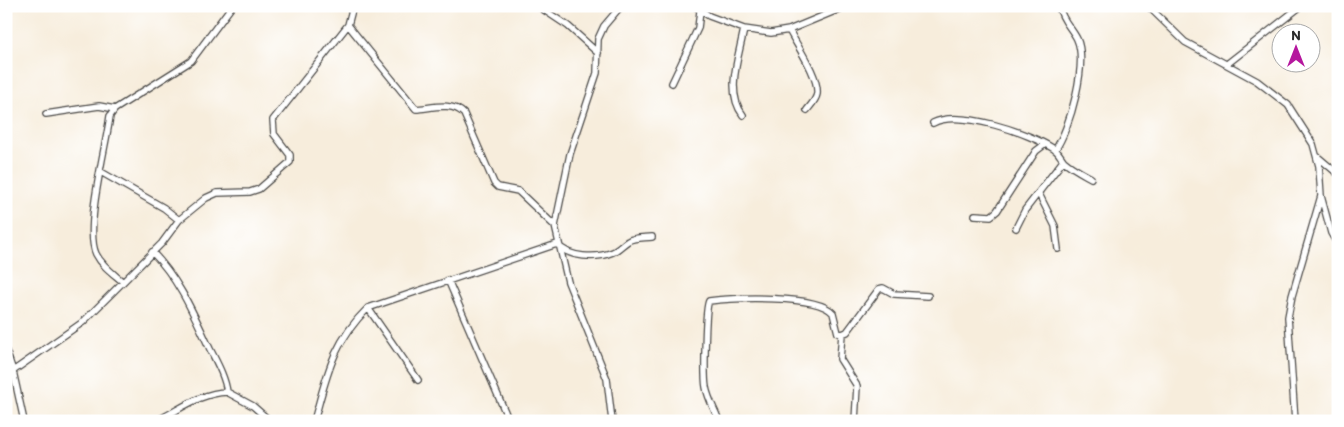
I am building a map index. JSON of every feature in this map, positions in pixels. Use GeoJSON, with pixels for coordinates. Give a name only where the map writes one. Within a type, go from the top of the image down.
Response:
{"type":"FeatureCollection","features":[{"type":"Feature","properties":{"kind":"street"},"geometry":{"type":"LineString","coordinates":[[123,282],[99,259],[94,248],[94,199],[101,172],[110,116],[115,109],[191,61],[232,6]]}},
{"type":"Feature","properties":{"kind":"street"},"geometry":{"type":"LineString","coordinates":[[13,371],[84,322],[152,252],[179,220],[206,198],[217,193],[250,192],[258,189],[290,162],[290,155],[274,134],[273,120],[348,25],[352,6]]}},
{"type":"Feature","properties":{"kind":"street"},"geometry":{"type":"LineString","coordinates":[[538,6],[568,26],[598,53]]}},
{"type":"Feature","properties":{"kind":"street"},"geometry":{"type":"LineString","coordinates":[[612,421],[607,379],[568,282],[557,244],[555,226],[570,154],[597,74],[598,40],[604,26],[621,6]]}},
{"type":"Feature","properties":{"kind":"street"},"geometry":{"type":"LineString","coordinates":[[672,83],[698,28],[697,9],[744,29],[771,33],[789,30],[847,6]]}},
{"type":"Feature","properties":{"kind":"street"},"geometry":{"type":"LineString","coordinates":[[1055,150],[1062,140],[1076,96],[1080,49],[1078,40],[1061,17],[1059,6]]}},
{"type":"Feature","properties":{"kind":"street"},"geometry":{"type":"LineString","coordinates":[[1148,6],[1185,42],[1269,88],[1288,105],[1310,138],[1317,156],[1321,196],[1331,233],[1338,245]]}},
{"type":"Feature","properties":{"kind":"street"},"geometry":{"type":"LineString","coordinates":[[1228,64],[1301,6]]}},
{"type":"Feature","properties":{"kind":"street"},"geometry":{"type":"LineString","coordinates":[[348,25],[397,84],[411,106],[416,109],[459,108],[464,114],[494,183],[498,187],[518,191],[555,226]]}},
{"type":"Feature","properties":{"kind":"street"},"geometry":{"type":"LineString","coordinates":[[743,115],[734,99],[735,80],[744,29]]}},
{"type":"Feature","properties":{"kind":"street"},"geometry":{"type":"LineString","coordinates":[[789,30],[815,78],[817,92],[815,99],[807,110]]}},
{"type":"Feature","properties":{"kind":"street"},"geometry":{"type":"LineString","coordinates":[[46,114],[99,106],[115,109]]}},
{"type":"Feature","properties":{"kind":"street"},"geometry":{"type":"LineString","coordinates":[[933,123],[941,118],[954,118],[993,124],[1055,150],[1063,160],[1091,178]]}},
{"type":"Feature","properties":{"kind":"street"},"geometry":{"type":"LineString","coordinates":[[975,215],[991,216],[997,212],[1036,152],[1044,145]]}},
{"type":"Feature","properties":{"kind":"street"},"geometry":{"type":"LineString","coordinates":[[1317,156],[1338,174]]}},
{"type":"Feature","properties":{"kind":"street"},"geometry":{"type":"LineString","coordinates":[[1016,228],[1025,210],[1063,160]]}},
{"type":"Feature","properties":{"kind":"street"},"geometry":{"type":"LineString","coordinates":[[101,172],[145,196],[179,220]]}},
{"type":"Feature","properties":{"kind":"street"},"geometry":{"type":"LineString","coordinates":[[1039,194],[1055,226],[1058,249]]}},
{"type":"Feature","properties":{"kind":"street"},"geometry":{"type":"LineString","coordinates":[[1295,421],[1288,317],[1292,296],[1321,196]]}},
{"type":"Feature","properties":{"kind":"street"},"geometry":{"type":"LineString","coordinates":[[557,244],[562,250],[570,253],[598,256],[612,252],[628,240],[652,237]]}},
{"type":"Feature","properties":{"kind":"street"},"geometry":{"type":"LineString","coordinates":[[314,421],[332,358],[348,330],[368,308],[557,244]]}},
{"type":"Feature","properties":{"kind":"street"},"geometry":{"type":"LineString","coordinates":[[152,252],[164,264],[185,299],[223,375],[227,392]]}},
{"type":"Feature","properties":{"kind":"street"},"geometry":{"type":"LineString","coordinates":[[448,280],[509,421]]}},
{"type":"Feature","properties":{"kind":"street"},"geometry":{"type":"LineString","coordinates":[[842,334],[847,332],[879,289],[883,288],[894,294],[928,296]]}},
{"type":"Feature","properties":{"kind":"street"},"geometry":{"type":"LineString","coordinates":[[719,421],[706,388],[707,327],[705,310],[709,301],[783,299],[821,304],[833,313],[836,329],[838,333],[842,334]]}},
{"type":"Feature","properties":{"kind":"street"},"geometry":{"type":"LineString","coordinates":[[368,308],[418,380]]}},
{"type":"Feature","properties":{"kind":"street"},"geometry":{"type":"LineString","coordinates":[[842,334],[840,359],[857,386],[855,421]]}},
{"type":"Feature","properties":{"kind":"street"},"geometry":{"type":"LineString","coordinates":[[7,354],[13,371],[24,421]]}},
{"type":"Feature","properties":{"kind":"street"},"geometry":{"type":"LineString","coordinates":[[156,421],[196,398],[217,392],[227,392],[253,406],[270,421]]}}]}
